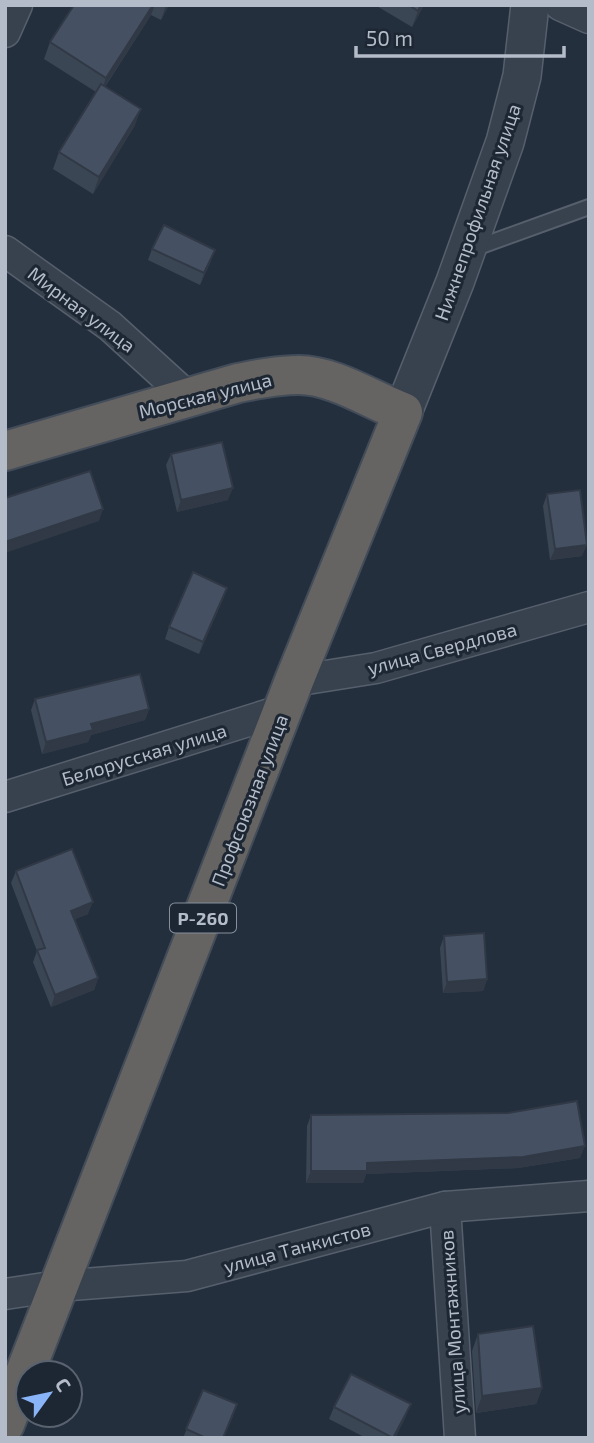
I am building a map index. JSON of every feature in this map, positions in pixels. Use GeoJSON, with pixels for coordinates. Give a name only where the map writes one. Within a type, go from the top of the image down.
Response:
{"type":"FeatureCollection","features":[{"type":"Feature","properties":{"kind":"highway","name":"Морская улица"},"geometry":{"type":"LineString","coordinates":[[5,451],[238,383],[302,375],[328,381],[403,412]]}},
{"type":"Feature","properties":{"kind":"highway","name":"Профсоюзная улица"},"geometry":{"type":"LineString","coordinates":[[5,1424],[289,696],[403,412]]}},
{"type":"Feature","properties":{"kind":"street"},"geometry":{"type":"LineString","coordinates":[[5,32],[16,5]]}},
{"type":"Feature","properties":{"kind":"street","name":"Нижнепрофильная улица"},"geometry":{"type":"LineString","coordinates":[[403,412],[505,142],[522,76],[530,5]]}},
{"type":"Feature","properties":{"kind":"street"},"geometry":{"type":"LineString","coordinates":[[560,5],[589,18]]}},
{"type":"Feature","properties":{"kind":"street","name":"Мирная улица"},"geometry":{"type":"LineString","coordinates":[[5,251],[110,326],[188,397]]}},
{"type":"Feature","properties":{"kind":"street","name":"улица Свердлова"},"geometry":{"type":"LineString","coordinates":[[289,696],[589,607]]}},
{"type":"Feature","properties":{"kind":"street","name":"Белорусская улица"},"geometry":{"type":"LineString","coordinates":[[5,797],[289,696]]}},
{"type":"Feature","properties":{"kind":"street","name":"улица Танкистов"},"geometry":{"type":"LineString","coordinates":[[5,1294],[58,1286],[187,1276],[445,1207],[589,1196]]}},
{"type":"Feature","properties":{"kind":"street","name":"улица Монтажников"},"geometry":{"type":"LineString","coordinates":[[445,1207],[460,1438]]}},
{"type":"Feature","properties":{"kind":"lane"},"geometry":{"type":"LineString","coordinates":[[466,251],[589,207]]}},
{"type":"Feature","properties":{"kind":"building"},"geometry":{"type":"Polygon","coordinates":[[[74,5],[153,5],[106,78],[50,42],[74,5]]]}},
{"type":"Feature","properties":{"kind":"building"},"geometry":{"type":"Polygon","coordinates":[[[409,5],[421,5],[418,11],[409,5]]]}},
{"type":"Feature","properties":{"kind":"building"},"geometry":{"type":"Polygon","coordinates":[[[101,84],[141,109],[99,177],[59,152],[101,84]]]}},
{"type":"Feature","properties":{"kind":"building"},"geometry":{"type":"Polygon","coordinates":[[[164,225],[215,250],[204,273],[152,249],[164,225]]]}},
{"type":"Feature","properties":{"kind":"building"},"geometry":{"type":"Polygon","coordinates":[[[222,442],[233,488],[181,500],[171,454],[222,442]]]}},
{"type":"Feature","properties":{"kind":"building"},"geometry":{"type":"Polygon","coordinates":[[[90,471],[103,509],[5,542],[5,498],[90,471]]]}},
{"type":"Feature","properties":{"kind":"building"},"geometry":{"type":"Polygon","coordinates":[[[580,490],[587,545],[555,549],[547,494],[580,490]]]}},
{"type":"Feature","properties":{"kind":"building"},"geometry":{"type":"Polygon","coordinates":[[[193,572],[227,588],[203,642],[169,627],[193,572]]]}},
{"type":"Feature","properties":{"kind":"building"},"geometry":{"type":"Polygon","coordinates":[[[140,674],[149,709],[91,724],[93,730],[46,742],[35,699],[140,674]]]}},
{"type":"Feature","properties":{"kind":"building"},"geometry":{"type":"Polygon","coordinates":[[[72,849],[93,902],[71,911],[98,978],[55,995],[37,950],[45,948],[16,871],[72,849]]]}},
{"type":"Feature","properties":{"kind":"building"},"geometry":{"type":"Polygon","coordinates":[[[484,933],[487,979],[447,982],[444,936],[484,933]]]}},
{"type":"Feature","properties":{"kind":"building"},"geometry":{"type":"Polygon","coordinates":[[[577,1101],[585,1146],[523,1157],[367,1163],[367,1171],[311,1171],[311,1115],[508,1113],[577,1101]]]}},
{"type":"Feature","properties":{"kind":"building"},"geometry":{"type":"Polygon","coordinates":[[[533,1326],[542,1388],[482,1396],[478,1334],[533,1326]]]}},
{"type":"Feature","properties":{"kind":"building"},"geometry":{"type":"Polygon","coordinates":[[[351,1374],[411,1404],[393,1438],[334,1407],[351,1374]]]}},
{"type":"Feature","properties":{"kind":"building"},"geometry":{"type":"Polygon","coordinates":[[[203,1390],[237,1404],[223,1438],[206,1438],[186,1429],[203,1390]]]}}]}
